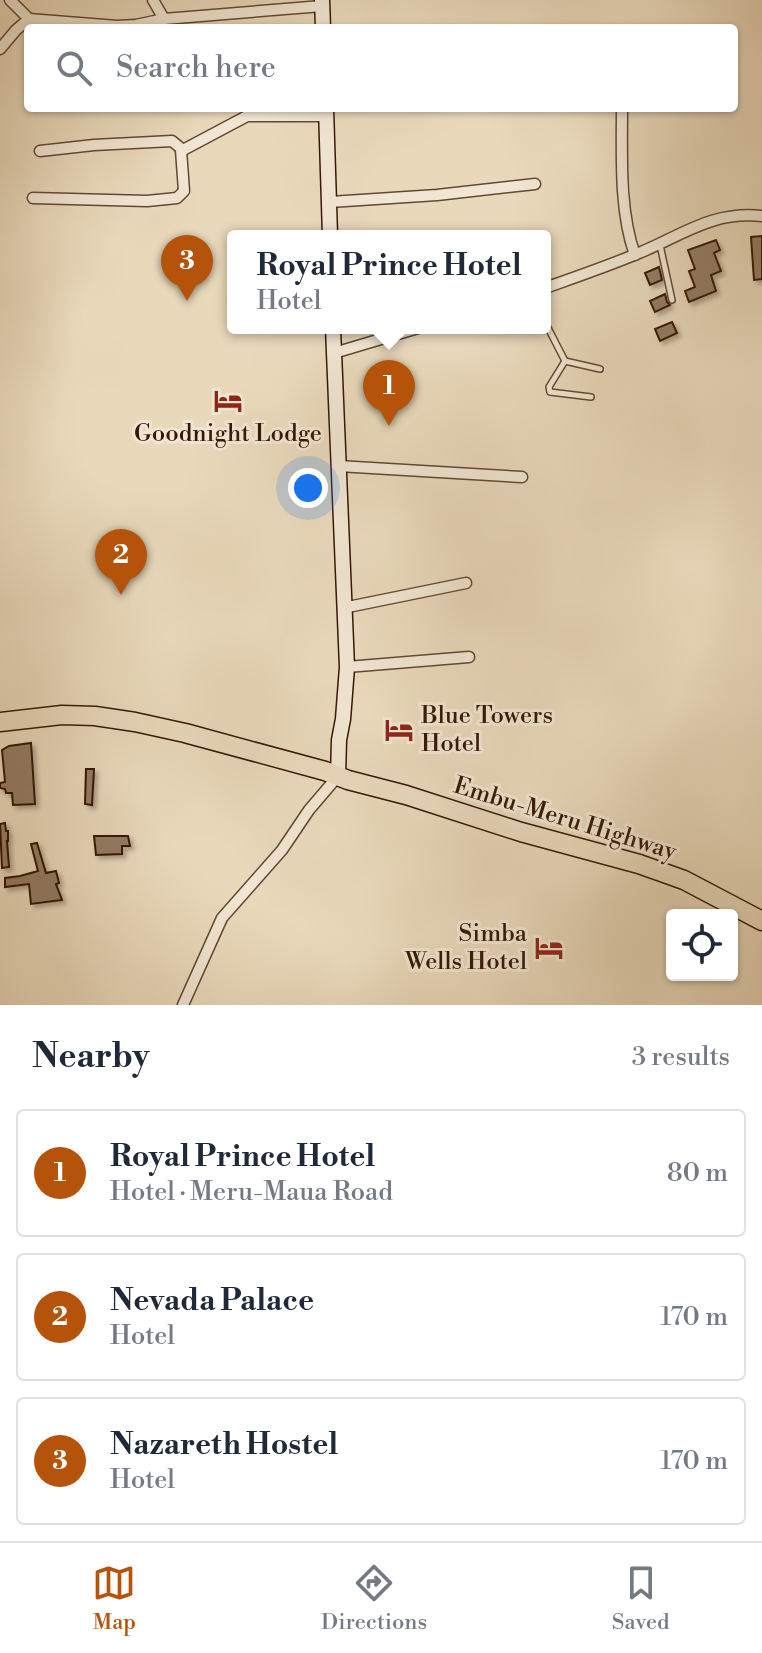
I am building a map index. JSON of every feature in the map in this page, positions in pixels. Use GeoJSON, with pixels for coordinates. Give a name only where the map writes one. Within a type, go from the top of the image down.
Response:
{"type":"FeatureCollection","features":[{"type":"Feature","properties":{"kind":"highway","name":"Embu-Meru Highway"},"geometry":{"type":"LineString","coordinates":[[0,722],[62,715],[95,716],[185,733],[639,864],[684,880],[762,921]]}},
{"type":"Feature","properties":{"kind":"main road"},"geometry":{"type":"LineString","coordinates":[[322,3],[323,24]]}},
{"type":"Feature","properties":{"kind":"main road"},"geometry":{"type":"LineString","coordinates":[[326,112],[330,230]]}},
{"type":"Feature","properties":{"kind":"main road"},"geometry":{"type":"LineString","coordinates":[[333,334],[347,667],[337,776]]}},
{"type":"Feature","properties":{"kind":"street"},"geometry":{"type":"LineString","coordinates":[[10,0],[29,19],[92,24]]}},
{"type":"Feature","properties":{"kind":"street"},"geometry":{"type":"LineString","coordinates":[[153,0],[157,23],[322,3]]}},
{"type":"Feature","properties":{"kind":"street"},"geometry":{"type":"LineString","coordinates":[[0,49],[29,19]]}},
{"type":"Feature","properties":{"kind":"street"},"geometry":{"type":"LineString","coordinates":[[181,150],[189,149],[247,116],[326,112]]}},
{"type":"Feature","properties":{"kind":"street"},"geometry":{"type":"LineString","coordinates":[[622,112],[624,186],[629,235],[635,255]]}},
{"type":"Feature","properties":{"kind":"street"},"geometry":{"type":"LineString","coordinates":[[33,198],[147,201],[177,198],[184,191],[181,150],[172,141],[40,151]]}},
{"type":"Feature","properties":{"kind":"street"},"geometry":{"type":"LineString","coordinates":[[330,202],[535,184]]}},
{"type":"Feature","properties":{"kind":"street"},"geometry":{"type":"LineString","coordinates":[[551,286],[635,255],[706,221],[735,216],[762,216]]}},
{"type":"Feature","properties":{"kind":"street"},"geometry":{"type":"LineString","coordinates":[[334,353],[398,334]]}},
{"type":"Feature","properties":{"kind":"street"},"geometry":{"type":"LineString","coordinates":[[338,466],[522,477]]}},
{"type":"Feature","properties":{"kind":"street"},"geometry":{"type":"LineString","coordinates":[[343,608],[466,583]]}},
{"type":"Feature","properties":{"kind":"street"},"geometry":{"type":"LineString","coordinates":[[347,667],[469,657]]}},
{"type":"Feature","properties":{"kind":"street"},"geometry":{"type":"LineString","coordinates":[[183,1005],[222,918],[282,850],[337,776]]}},
{"type":"Feature","properties":{"kind":"lane"},"geometry":{"type":"LineString","coordinates":[[659,244],[672,300]]}},
{"type":"Feature","properties":{"kind":"lane"},"geometry":{"type":"LineString","coordinates":[[551,334],[565,361],[600,369]]}},
{"type":"Feature","properties":{"kind":"lane"},"geometry":{"type":"LineString","coordinates":[[565,361],[549,387],[550,392],[591,397]]}},
{"type":"Feature","properties":{"kind":"building"},"geometry":{"type":"Polygon","coordinates":[[[762,236],[762,279],[754,280],[751,237],[762,236]]]}},
{"type":"Feature","properties":{"kind":"building"},"geometry":{"type":"Polygon","coordinates":[[[716,240],[720,250],[714,253],[721,271],[711,275],[716,291],[689,302],[685,291],[695,287],[689,271],[695,269],[688,250],[716,240]]]}},
{"type":"Feature","properties":{"kind":"building"},"geometry":{"type":"Polygon","coordinates":[[[659,267],[662,280],[650,285],[645,273],[659,267]]]}},
{"type":"Feature","properties":{"kind":"building"},"geometry":{"type":"Polygon","coordinates":[[[665,294],[670,305],[655,312],[650,301],[665,294]]]}},
{"type":"Feature","properties":{"kind":"building"},"geometry":{"type":"Polygon","coordinates":[[[672,322],[677,333],[660,341],[655,329],[672,322]]]}},
{"type":"Feature","properties":{"kind":"building"},"geometry":{"type":"Polygon","coordinates":[[[31,743],[35,804],[13,805],[12,793],[0,788],[0,783],[5,782],[2,750],[31,743]]]}},
{"type":"Feature","properties":{"kind":"building"},"geometry":{"type":"Polygon","coordinates":[[[86,769],[94,769],[92,805],[85,804],[86,769]]]}},
{"type":"Feature","properties":{"kind":"building"},"geometry":{"type":"Polygon","coordinates":[[[5,823],[9,867],[2,868],[0,824],[5,823]]]}},
{"type":"Feature","properties":{"kind":"building"},"geometry":{"type":"Polygon","coordinates":[[[94,836],[128,836],[130,846],[122,846],[122,854],[96,855],[94,836]]]}},
{"type":"Feature","properties":{"kind":"building"},"geometry":{"type":"Polygon","coordinates":[[[37,843],[46,873],[56,871],[59,883],[56,884],[62,900],[31,904],[29,884],[5,887],[5,878],[38,871],[31,844],[37,843]]]}},
{"type":"Feature","properties":{"kind":"place","name":"Nazareth Hostel"},"geometry":{"type":"Point","coordinates":[187,301]}},
{"type":"Feature","properties":{"kind":"place","name":"Goodnight Lodge"},"geometry":{"type":"Point","coordinates":[228,401]}},
{"type":"Feature","properties":{"kind":"place","name":"Royal Prince Hotel"},"geometry":{"type":"Point","coordinates":[389,426]}},
{"type":"Feature","properties":{"kind":"place","name":"Nevada Palace"},"geometry":{"type":"Point","coordinates":[121,595]}},
{"type":"Feature","properties":{"kind":"place","name":"Blue Towers Hotel"},"geometry":{"type":"Point","coordinates":[399,730]}},
{"type":"Feature","properties":{"kind":"place","name":"Simba Wells Hotel"},"geometry":{"type":"Point","coordinates":[549,948]}}]}
